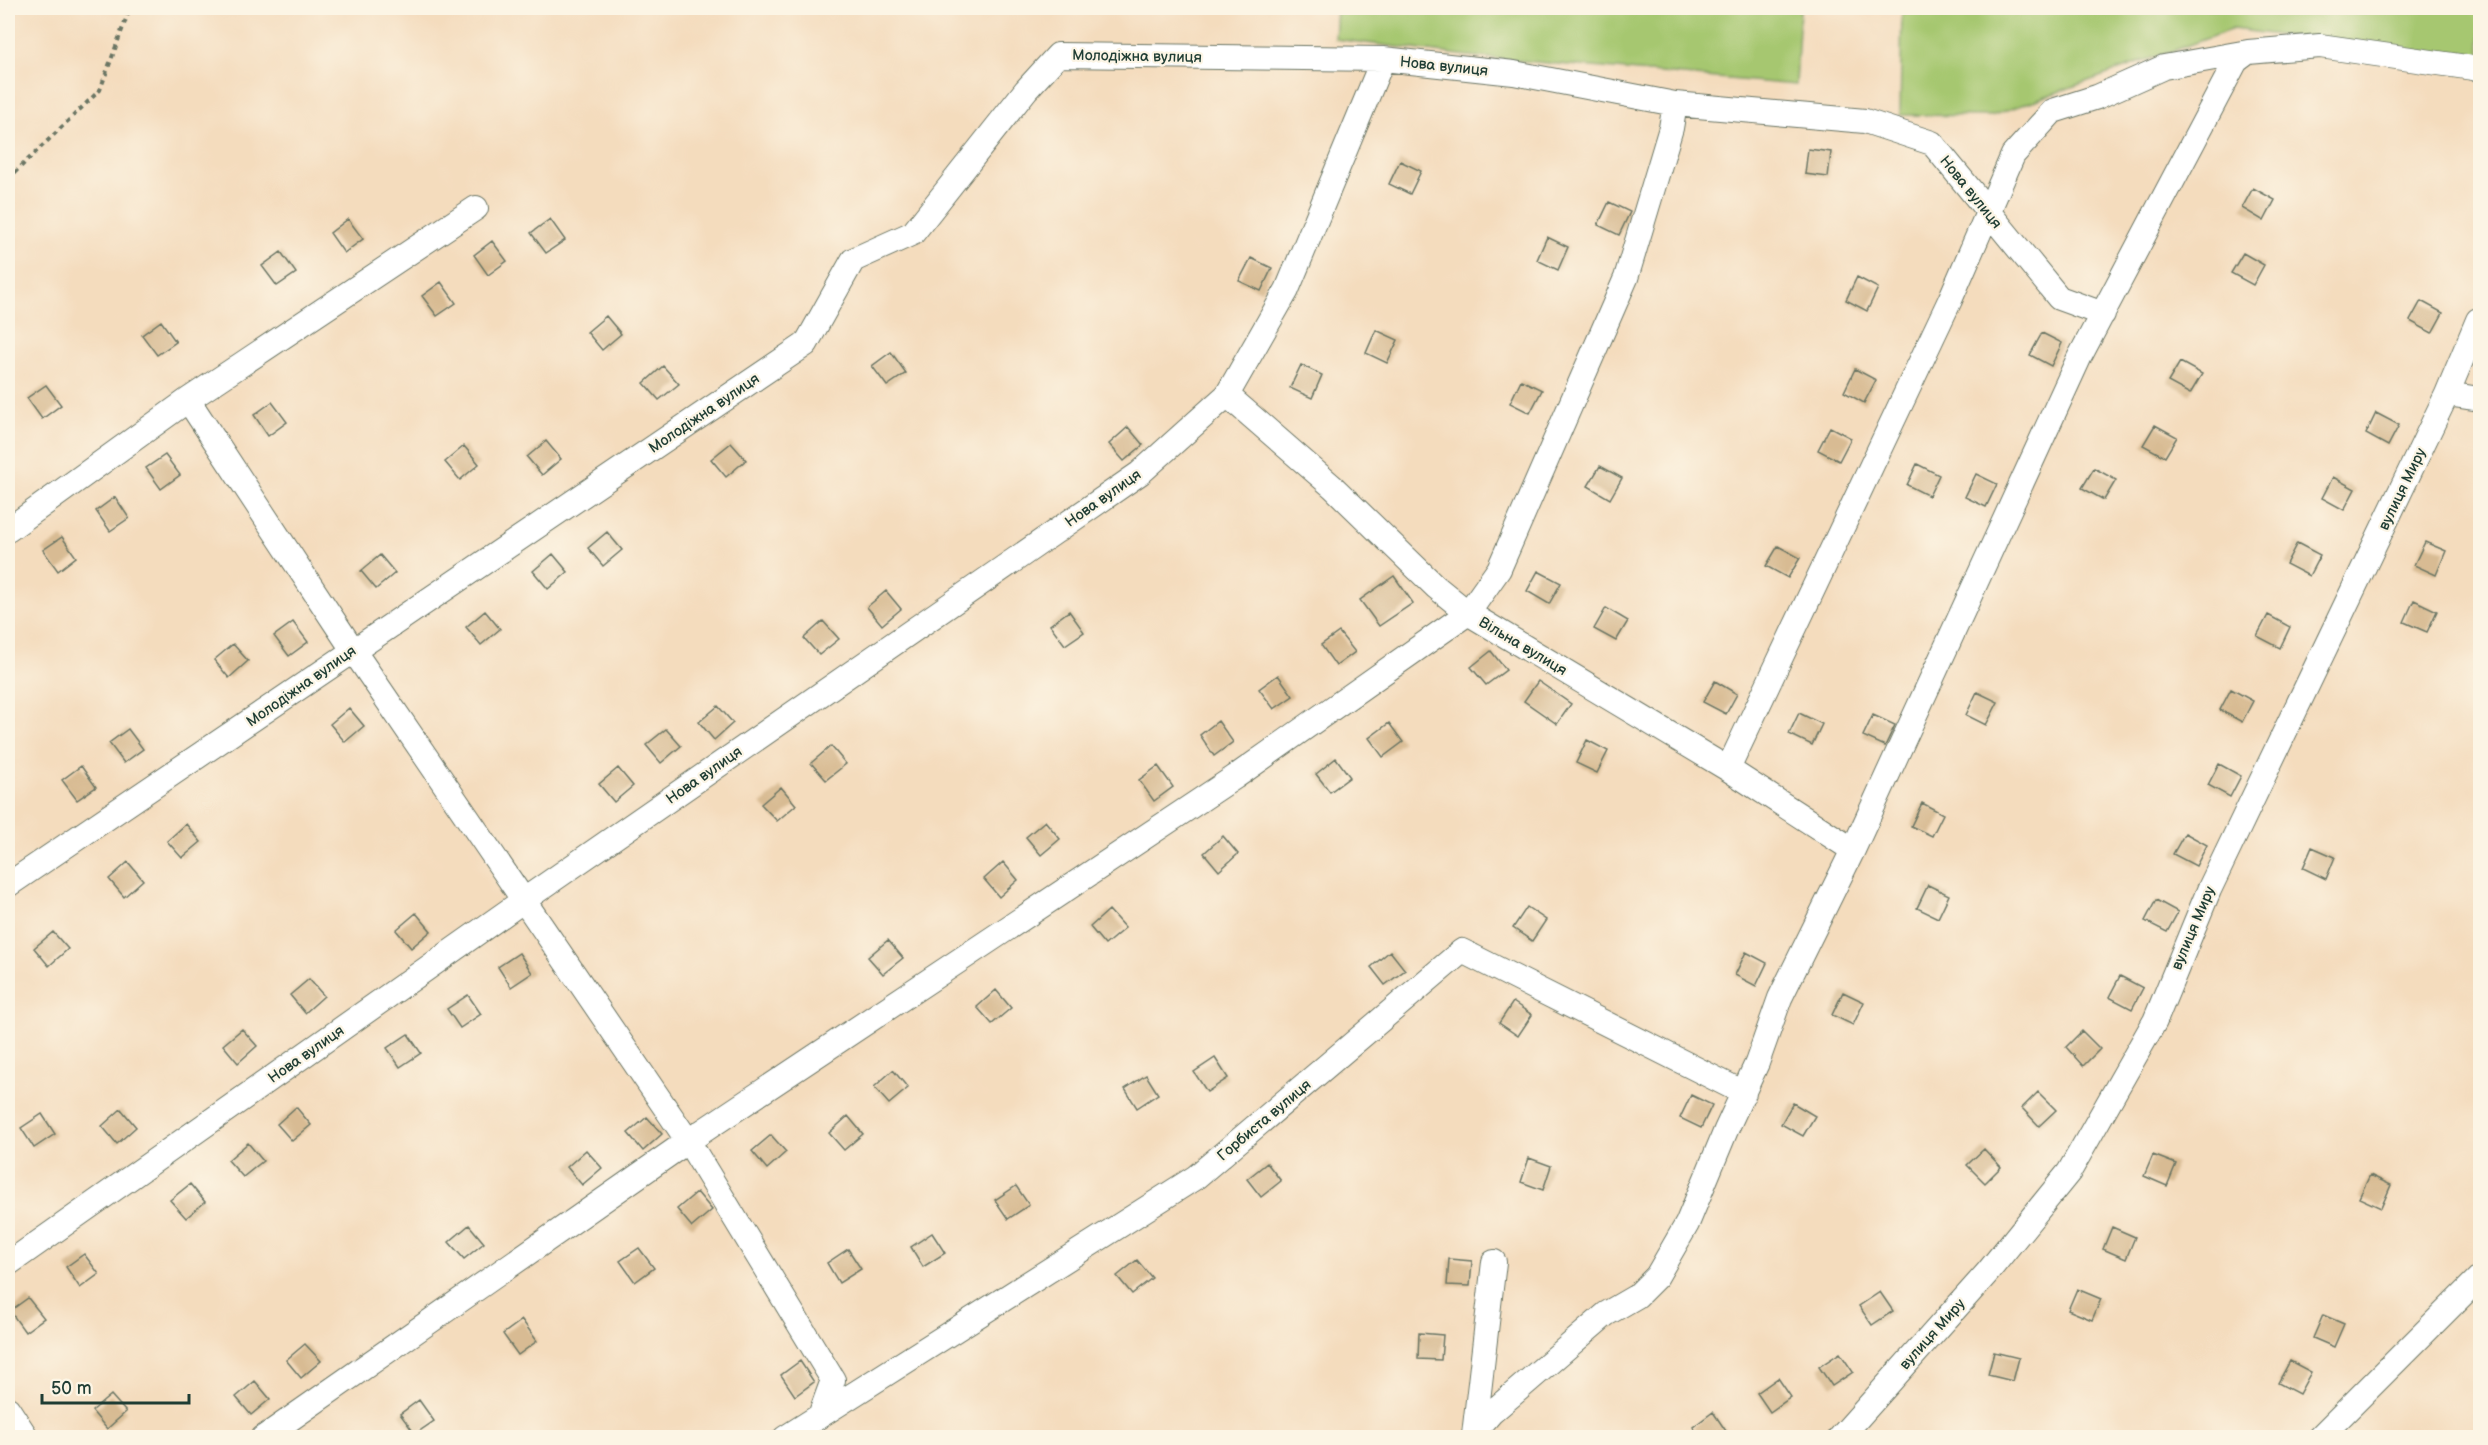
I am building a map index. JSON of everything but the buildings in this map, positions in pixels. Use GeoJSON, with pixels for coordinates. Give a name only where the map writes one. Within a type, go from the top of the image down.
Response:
{"type":"FeatureCollection","features":[{"type":"Feature","properties":{"kind":"street"},"geometry":{"type":"LineString","coordinates":[[1728,769],[1950,300],[2013,154],[2053,111],[2097,97],[2164,67],[2248,52],[2320,46],[2481,69]]}},
{"type":"Feature","properties":{"kind":"street"},"geometry":{"type":"LineString","coordinates":[[1474,1437],[1478,1428],[1491,1413],[1606,1314],[1637,1296],[1658,1276],[1687,1224],[1757,1063],[1780,998],[1853,850],[2079,358],[2236,61],[2248,52]]}},
{"type":"Feature","properties":{"kind":"street","name":"Молодіжна вулиця"},"geometry":{"type":"LineString","coordinates":[[8,885],[806,344],[853,260],[913,233],[1026,90],[1058,55],[1383,59]]}},
{"type":"Feature","properties":{"kind":"street","name":"Нова вулиця"},"geometry":{"type":"LineString","coordinates":[[8,1264],[524,900],[1140,473],[1227,395],[1287,290],[1383,59],[1514,73],[1675,104],[1865,121],[1932,143],[2059,298],[2103,314]]}},
{"type":"Feature","properties":{"kind":"street"},"geometry":{"type":"LineString","coordinates":[[263,1437],[688,1141],[1235,777],[1468,613],[1499,568],[1626,278],[1671,128],[1675,104]]}},
{"type":"Feature","properties":{"kind":"street"},"geometry":{"type":"LineString","coordinates":[[8,530],[188,400],[476,208]]}},
{"type":"Feature","properties":{"kind":"street","name":"вулиця Миру"},"geometry":{"type":"LineString","coordinates":[[1840,1437],[1987,1273],[2069,1172],[2155,1021],[2209,890],[2447,394],[2478,320]]}},
{"type":"Feature","properties":{"kind":"street"},"geometry":{"type":"LineString","coordinates":[[2447,394],[2481,399]]}},
{"type":"Feature","properties":{"kind":"street","name":"Вільна вулиця"},"geometry":{"type":"LineString","coordinates":[[1227,395],[1333,487],[1436,587],[1468,613],[1728,769],[1853,850]]}},
{"type":"Feature","properties":{"kind":"street"},"geometry":{"type":"LineString","coordinates":[[188,400],[353,650],[688,1141],[833,1380],[820,1413]]}},
{"type":"Feature","properties":{"kind":"street","name":"Горбиста вулиця"},"geometry":{"type":"LineString","coordinates":[[785,1437],[1196,1177],[1462,951],[1744,1093]]}},
{"type":"Feature","properties":{"kind":"street"},"geometry":{"type":"LineString","coordinates":[[1474,1437],[1494,1262]]}},
{"type":"Feature","properties":{"kind":"street"},"geometry":{"type":"LineString","coordinates":[[2319,1437],[2481,1277]]}},
{"type":"Feature","properties":{"kind":"street"},"geometry":{"type":"LineString","coordinates":[[8,1409],[27,1437]]}},
{"type":"Feature","properties":{"kind":"path"},"geometry":{"type":"LineString","coordinates":[[8,179],[100,90],[130,8]]}},
{"type":"Feature","properties":{"kind":"green space"},"geometry":{"type":"Polygon","coordinates":[[[1337,8],[1800,8],[1796,85],[1468,56],[1335,39],[1337,8]]]}},
{"type":"Feature","properties":{"kind":"green space"},"geometry":{"type":"Polygon","coordinates":[[[1902,8],[2480,8],[2480,62],[2233,29],[1991,116],[1900,115],[1902,8]]]}}]}
